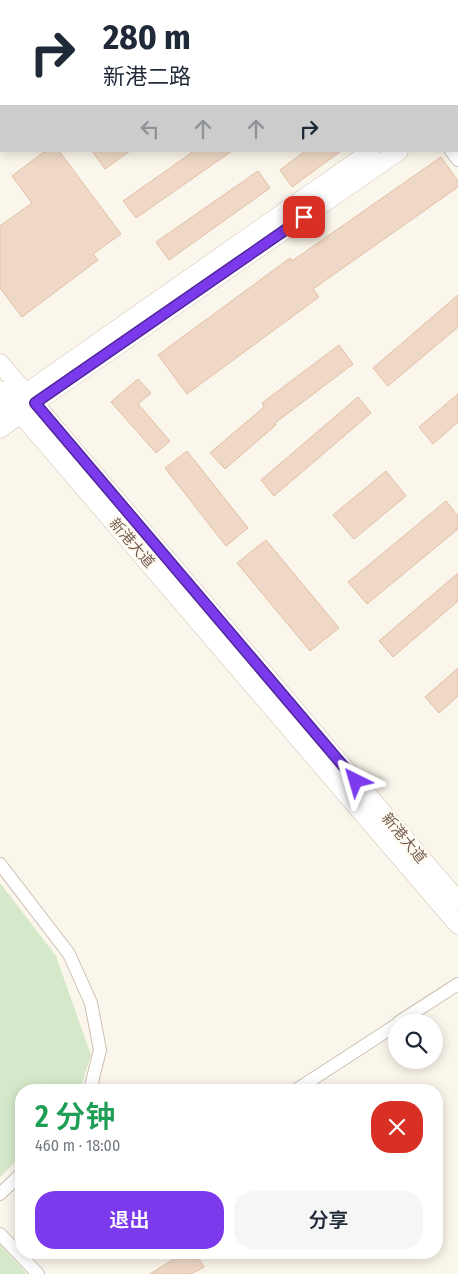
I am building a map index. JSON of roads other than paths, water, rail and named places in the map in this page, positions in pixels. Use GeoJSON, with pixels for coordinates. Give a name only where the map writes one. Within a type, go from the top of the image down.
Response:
{"type":"FeatureCollection","features":[{"type":"Feature","properties":{"kind":"main road"},"geometry":{"type":"LineString","coordinates":[[31,398],[370,152]]}},
{"type":"Feature","properties":{"kind":"main road"},"geometry":{"type":"LineString","coordinates":[[0,429],[8,405],[31,398],[398,152]]}},
{"type":"Feature","properties":{"kind":"main road","name":"新港大道"},"geometry":{"type":"LineString","coordinates":[[0,363],[458,902]]}},
{"type":"Feature","properties":{"kind":"main road","name":"新港大道"},"geometry":{"type":"LineString","coordinates":[[8,405],[458,925]]}},
{"type":"Feature","properties":{"kind":"street"},"geometry":{"type":"LineString","coordinates":[[0,864],[69,954],[91,1003],[100,1050],[92,1084]]}},
{"type":"Feature","properties":{"kind":"street"},"geometry":{"type":"LineString","coordinates":[[413,1014],[458,984]]}},
{"type":"Feature","properties":{"kind":"street"},"geometry":{"type":"LineString","coordinates":[[305,1084],[388,1030]]}},
{"type":"Feature","properties":{"kind":"street"},"geometry":{"type":"LineString","coordinates":[[0,1194],[15,1180]]}},
{"type":"Feature","properties":{"kind":"street"},"geometry":{"type":"LineString","coordinates":[[0,1234],[15,1248]]}},
{"type":"Feature","properties":{"kind":"street"},"geometry":{"type":"LineString","coordinates":[[26,1259],[38,1274]]}}]}
